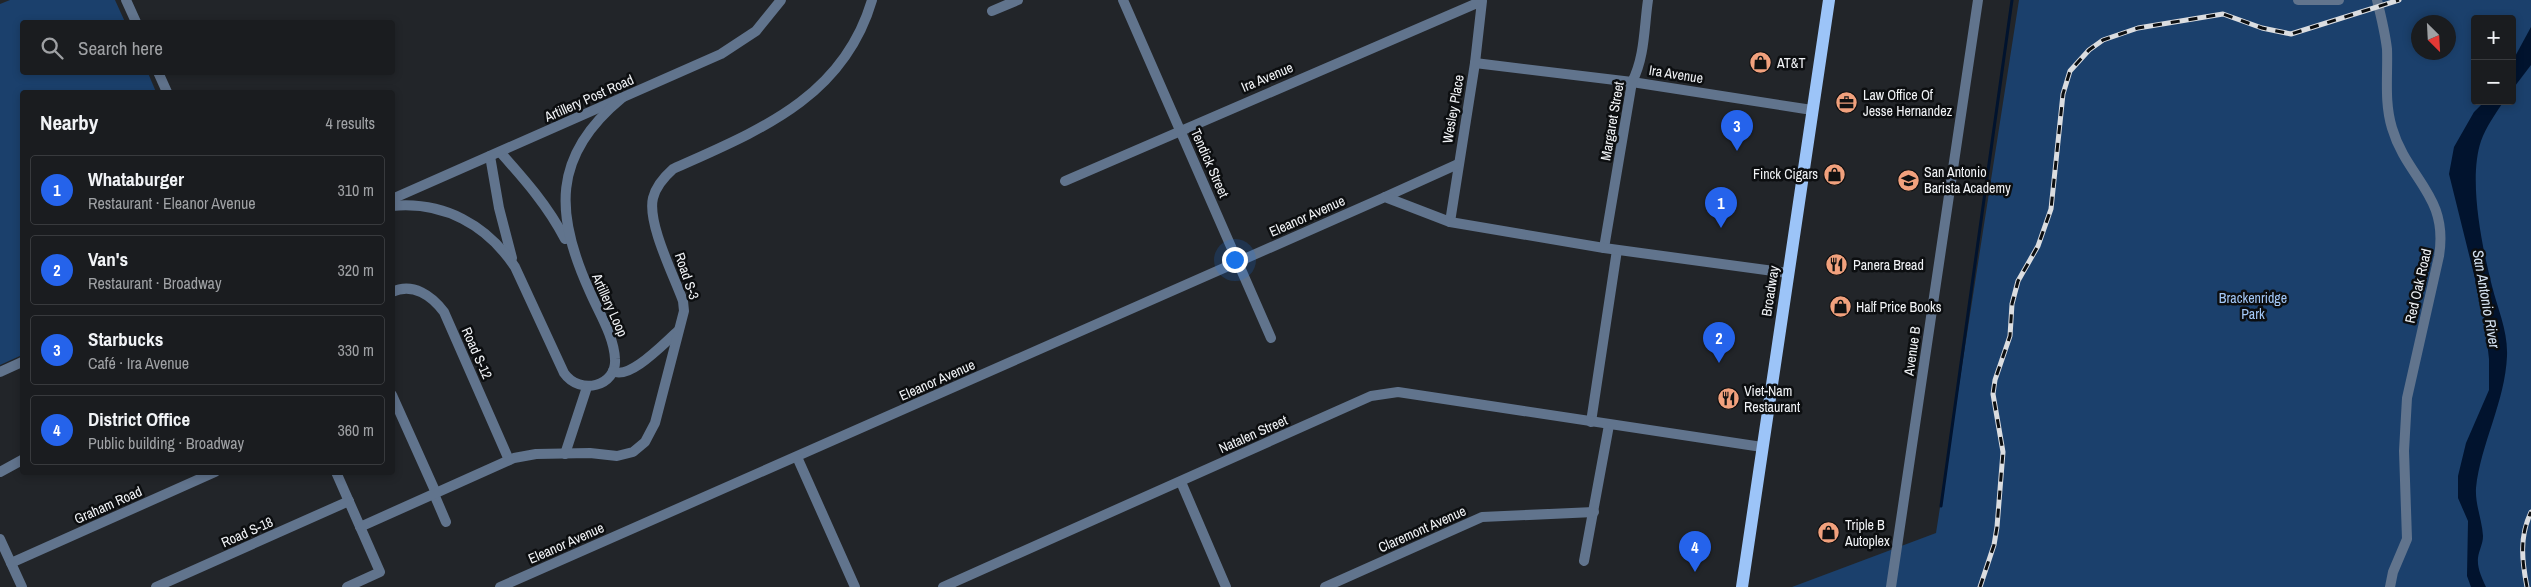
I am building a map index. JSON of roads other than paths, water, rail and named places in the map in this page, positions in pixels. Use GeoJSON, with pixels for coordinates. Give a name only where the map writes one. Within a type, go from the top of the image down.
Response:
{"type":"FeatureCollection","features":[{"type":"Feature","properties":{"kind":"main road","name":"Broadway"},"geometry":{"type":"LineString","coordinates":[[1742,587],[1829,0]]}},
{"type":"Feature","properties":{"kind":"street"},"geometry":{"type":"LineString","coordinates":[[126,0],[135,20]]}},
{"type":"Feature","properties":{"kind":"street","name":"Artillery Post Road"},"geometry":{"type":"LineString","coordinates":[[395,198],[733,47],[756,31],[781,0]]}},
{"type":"Feature","properties":{"kind":"street","name":"Road S-3"},"geometry":{"type":"LineString","coordinates":[[360,527],[509,460],[536,454],[617,456],[633,452],[645,442],[655,423],[684,311],[683,301],[652,218],[653,198],[662,180],[672,169],[768,125],[803,101],[843,60],[867,17],[872,0]]}},
{"type":"Feature","properties":{"kind":"street"},"geometry":{"type":"LineString","coordinates":[[992,11],[1018,0]]}},
{"type":"Feature","properties":{"kind":"street","name":"Tendick Street"},"geometry":{"type":"LineString","coordinates":[[1123,0],[1270,338]]}},
{"type":"Feature","properties":{"kind":"street","name":"Margaret Street"},"geometry":{"type":"LineString","coordinates":[[1604,248],[1632,82],[1639,69],[1648,0]]}},
{"type":"Feature","properties":{"kind":"street","name":"Avenue B"},"geometry":{"type":"LineString","coordinates":[[1891,587],[1978,0]]}},
{"type":"Feature","properties":{"kind":"street"},"geometry":{"type":"LineString","coordinates":[[2298,0],[2339,0]]}},
{"type":"Feature","properties":{"kind":"street","name":"Red Oak Road"},"geometry":{"type":"LineString","coordinates":[[2377,0],[2386,46],[2386,92],[2392,128],[2400,150],[2435,206],[2442,236],[2440,256],[2407,398],[2404,442],[2407,539],[2390,587]]}},
{"type":"Feature","properties":{"kind":"street","name":"Ira Avenue"},"geometry":{"type":"LineString","coordinates":[[1065,181],[1482,1]]}},
{"type":"Feature","properties":{"kind":"street","name":"Wesley Place"},"geometry":{"type":"LineString","coordinates":[[1450,222],[1475,63],[1482,1]]}},
{"type":"Feature","properties":{"kind":"street","name":"Ira Avenue"},"geometry":{"type":"LineString","coordinates":[[1475,63],[1632,82],[1812,110]]}},
{"type":"Feature","properties":{"kind":"street"},"geometry":{"type":"LineString","coordinates":[[159,75],[166,90]]}},
{"type":"Feature","properties":{"kind":"street","name":"Artillery Loop"},"geometry":{"type":"LineString","coordinates":[[613,371],[616,361],[613,344],[572,252],[565,219],[568,178],[575,154],[589,130],[607,110],[622,98]]}},
{"type":"Feature","properties":{"kind":"street"},"geometry":{"type":"LineString","coordinates":[[500,152],[555,218],[572,252]]}},
{"type":"Feature","properties":{"kind":"street"},"geometry":{"type":"LineString","coordinates":[[490,156],[499,208],[515,267],[564,373],[575,384],[587,387],[598,384],[613,371],[616,373],[630,372],[678,331]]}},
{"type":"Feature","properties":{"kind":"street","name":"Eleanor Avenue"},"geometry":{"type":"LineString","coordinates":[[500,587],[1458,164]]}},
{"type":"Feature","properties":{"kind":"street"},"geometry":{"type":"LineString","coordinates":[[1385,197],[1450,222],[1616,250],[1788,273]]}},
{"type":"Feature","properties":{"kind":"street"},"geometry":{"type":"LineString","coordinates":[[395,206],[428,206],[464,218],[496,242],[515,267]]}},
{"type":"Feature","properties":{"kind":"street"},"geometry":{"type":"LineString","coordinates":[[1592,422],[1616,250]]}},
{"type":"Feature","properties":{"kind":"street","name":"Road S-12"},"geometry":{"type":"LineString","coordinates":[[395,290],[415,289],[434,298],[444,312],[509,460]]}},
{"type":"Feature","properties":{"kind":"street"},"geometry":{"type":"LineString","coordinates":[[0,372],[20,363]]}},
{"type":"Feature","properties":{"kind":"street"},"geometry":{"type":"LineString","coordinates":[[565,454],[587,387]]}},
{"type":"Feature","properties":{"kind":"street","name":"Natalen Street"},"geometry":{"type":"LineString","coordinates":[[943,587],[1371,396],[1398,392],[1609,425]]}},
{"type":"Feature","properties":{"kind":"street"},"geometry":{"type":"LineString","coordinates":[[395,402],[446,522]]}},
{"type":"Feature","properties":{"kind":"street"},"geometry":{"type":"LineString","coordinates":[[1584,562],[1609,425],[1762,447]]}},
{"type":"Feature","properties":{"kind":"street"},"geometry":{"type":"LineString","coordinates":[[797,457],[856,587]]}},
{"type":"Feature","properties":{"kind":"street"},"geometry":{"type":"LineString","coordinates":[[0,472],[20,461]]}},
{"type":"Feature","properties":{"kind":"street","name":"Graham Road"},"geometry":{"type":"LineString","coordinates":[[11,563],[208,475]]}},
{"type":"Feature","properties":{"kind":"street"},"geometry":{"type":"LineString","coordinates":[[337,475],[380,572],[346,587]]}},
{"type":"Feature","properties":{"kind":"street"},"geometry":{"type":"LineString","coordinates":[[1181,482],[1226,587]]}},
{"type":"Feature","properties":{"kind":"street","name":"Road S-18"},"geometry":{"type":"LineString","coordinates":[[156,587],[349,501]]}},
{"type":"Feature","properties":{"kind":"street","name":"Claremont Avenue"},"geometry":{"type":"LineString","coordinates":[[1325,587],[1482,517],[1594,512]]}},
{"type":"Feature","properties":{"kind":"street"},"geometry":{"type":"LineString","coordinates":[[0,539],[22,587]]}},
{"type":"Feature","properties":{"kind":"water"},"geometry":{"type":"Polygon","coordinates":[[[2531,27],[2531,65],[2516,85],[2516,55],[2531,27]]]}},
{"type":"Feature","properties":{"kind":"water","name":"San Antonio River"},"geometry":{"type":"Polygon","coordinates":[[[2481,105],[2501,105],[2488,125],[2481,141],[2477,157],[2476,174],[2478,213],[2484,252],[2507,347],[2502,390],[2483,455],[2476,488],[2483,536],[2478,565],[2486,587],[2471,587],[2467,576],[2468,521],[2458,498],[2458,476],[2466,443],[2489,390],[2489,359],[2484,315],[2449,174],[2454,147],[2474,112],[2481,105]]]}},
{"type":"Feature","properties":{"kind":"waterway"},"geometry":{"type":"LineString","coordinates":[[1941,506],[2012,0]]}},
{"type":"Feature","properties":{"kind":"railway"},"geometry":{"type":"LineString","coordinates":[[1980,587],[1994,545],[2003,452],[1993,394],[1995,380],[2010,336],[2012,304],[2018,281],[2038,246],[2051,209],[2063,94],[2070,71],[2089,50],[2103,40],[2138,28],[2223,14],[2262,28],[2291,34],[2399,0]]}},
{"type":"Feature","properties":{"kind":"railway"},"geometry":{"type":"LineString","coordinates":[[2527,587],[2523,540],[2531,512]]}},
{"type":"Feature","properties":{"kind":"place","name":"AT&T"},"geometry":{"type":"Point","coordinates":[1761,63]}},
{"type":"Feature","properties":{"kind":"place","name":"Law Office Of Jesse Hernandez"},"geometry":{"type":"Point","coordinates":[1847,103]}},
{"type":"Feature","properties":{"kind":"place","name":"Starbucks"},"geometry":{"type":"Point","coordinates":[1737,151]}},
{"type":"Feature","properties":{"kind":"place","name":"Finck Cigars"},"geometry":{"type":"Point","coordinates":[1834,174]}},
{"type":"Feature","properties":{"kind":"place","name":"San Antonio Barista Academy"},"geometry":{"type":"Point","coordinates":[1908,180]}},
{"type":"Feature","properties":{"kind":"place","name":"Whataburger"},"geometry":{"type":"Point","coordinates":[1721,228]}},
{"type":"Feature","properties":{"kind":"place","name":"Panera Bread"},"geometry":{"type":"Point","coordinates":[1837,265]}},
{"type":"Feature","properties":{"kind":"place","name":"Half Price Books"},"geometry":{"type":"Point","coordinates":[1840,307]}},
{"type":"Feature","properties":{"kind":"place","name":"Van's"},"geometry":{"type":"Point","coordinates":[1719,363]}},
{"type":"Feature","properties":{"kind":"place","name":"Viet-Nam Restaurant"},"geometry":{"type":"Point","coordinates":[1728,399]}},
{"type":"Feature","properties":{"kind":"place","name":"Triple B Autoplex"},"geometry":{"type":"Point","coordinates":[1829,533]}},
{"type":"Feature","properties":{"kind":"place","name":"District Office"},"geometry":{"type":"Point","coordinates":[1695,572]}},
{"type":"Feature","properties":{"kind":"park label","name":"Brackenridge Park"},"geometry":{"type":"Point","coordinates":[2253,306]}}]}
